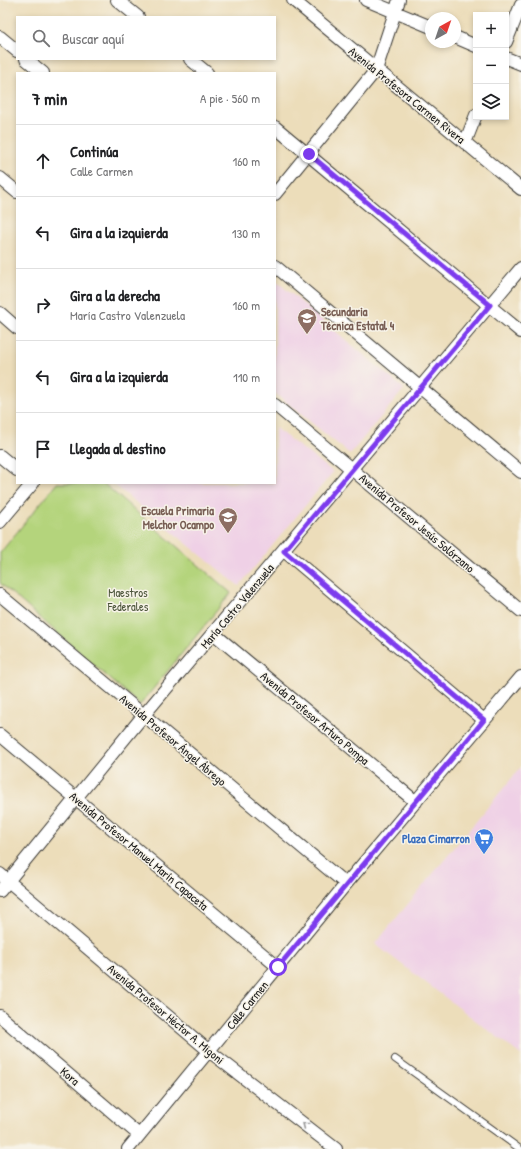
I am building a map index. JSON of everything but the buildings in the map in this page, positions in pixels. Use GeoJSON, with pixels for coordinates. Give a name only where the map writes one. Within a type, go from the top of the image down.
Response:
{"type":"FeatureCollection","features":[{"type":"Feature","properties":{"kind":"street"},"geometry":{"type":"LineString","coordinates":[[117,0],[137,16]]}},
{"type":"Feature","properties":{"kind":"street","name":"Avenida Profesora Carmen Rivera"},"geometry":{"type":"LineString","coordinates":[[293,0],[521,189]]}},
{"type":"Feature","properties":{"kind":"street"},"geometry":{"type":"LineString","coordinates":[[366,0],[425,25]]}},
{"type":"Feature","properties":{"kind":"street"},"geometry":{"type":"LineString","coordinates":[[276,193],[376,70],[399,0]]}},
{"type":"Feature","properties":{"kind":"street"},"geometry":{"type":"LineString","coordinates":[[509,35],[521,5]]}},
{"type":"Feature","properties":{"kind":"street"},"geometry":{"type":"LineString","coordinates":[[0,37],[16,50]]}},
{"type":"Feature","properties":{"kind":"street"},"geometry":{"type":"LineString","coordinates":[[461,40],[473,45]]}},
{"type":"Feature","properties":{"kind":"street"},"geometry":{"type":"LineString","coordinates":[[509,59],[521,64]]}},
{"type":"Feature","properties":{"kind":"street"},"geometry":{"type":"LineString","coordinates":[[27,60],[42,72]]}},
{"type":"Feature","properties":{"kind":"street"},"geometry":{"type":"LineString","coordinates":[[191,60],[206,72]]}},
{"type":"Feature","properties":{"kind":"street"},"geometry":{"type":"LineString","coordinates":[[465,142],[474,120]]}},
{"type":"Feature","properties":{"kind":"street"},"geometry":{"type":"LineString","coordinates":[[276,128],[521,332]]}},
{"type":"Feature","properties":{"kind":"street"},"geometry":{"type":"LineString","coordinates":[[0,178],[16,191]]}},
{"type":"Feature","properties":{"kind":"street"},"geometry":{"type":"LineString","coordinates":[[276,267],[521,472]]}},
{"type":"Feature","properties":{"kind":"street","name":"María Castro Valenzuela"},"geometry":{"type":"LineString","coordinates":[[0,891],[4,877],[77,799],[143,716],[284,551],[521,268]]}},
{"type":"Feature","properties":{"kind":"street"},"geometry":{"type":"LineString","coordinates":[[0,313],[16,327]]}},
{"type":"Feature","properties":{"kind":"street","name":"Avenida Profesor Jesús Solórzano"},"geometry":{"type":"LineString","coordinates":[[276,406],[521,611]]}},
{"type":"Feature","properties":{"kind":"street"},"geometry":{"type":"LineString","coordinates":[[0,456],[16,469]]}},
{"type":"Feature","properties":{"kind":"street"},"geometry":{"type":"LineString","coordinates":[[0,522],[32,484]]}},
{"type":"Feature","properties":{"kind":"street"},"geometry":{"type":"LineString","coordinates":[[284,551],[484,720]]}},
{"type":"Feature","properties":{"kind":"street","name":"Avenida Profesor Ángel Ábrego"},"geometry":{"type":"LineString","coordinates":[[0,595],[346,884]]}},
{"type":"Feature","properties":{"kind":"street","name":"Avenida Profesor Arturo Pompa"},"geometry":{"type":"LineString","coordinates":[[213,633],[416,802]]}},
{"type":"Feature","properties":{"kind":"street","name":"Calle Carmen"},"geometry":{"type":"LineString","coordinates":[[128,1149],[346,884],[521,677]]}},
{"type":"Feature","properties":{"kind":"street","name":"Avenida Profesor Manuel Marín Capaceta"},"geometry":{"type":"LineString","coordinates":[[0,735],[278,967]]}},
{"type":"Feature","properties":{"kind":"street","name":"Avenida Profesor Héctor A. Migoni"},"geometry":{"type":"LineString","coordinates":[[4,877],[209,1052],[336,1149]]}},
{"type":"Feature","properties":{"kind":"street","name":"Kora"},"geometry":{"type":"LineString","coordinates":[[0,1016],[139,1135]]}},
{"type":"Feature","properties":{"kind":"lane"},"geometry":{"type":"LineString","coordinates":[[395,1059],[520,1149]]}},
{"type":"Feature","properties":{"kind":"shaded area","name":"Secundaria Técnica Estatal 4"},"geometry":{"type":"Polygon","coordinates":[[[276,281],[404,389],[350,454],[276,394],[276,281]]]}},
{"type":"Feature","properties":{"kind":"shaded area","name":"Escuela Primaria Melchor Ocampo"},"geometry":{"type":"Polygon","coordinates":[[[276,429],[333,472],[239,586],[113,484],[276,484],[276,429]]]}},
{"type":"Feature","properties":{"kind":"shaded area","name":"Plaza Cimarron"},"geometry":{"type":"Polygon","coordinates":[[[521,767],[521,1055],[375,944],[521,767]]]}},
{"type":"Feature","properties":{"kind":"green space","name":"Maestros Federales"},"geometry":{"type":"Polygon","coordinates":[[[56,484],[104,484],[231,593],[140,705],[0,583],[0,553],[56,484]]]}},
{"type":"Feature","properties":{"kind":"place","name":"Secundaria Técnica Estatal 4"},"geometry":{"type":"Point","coordinates":[307,335]}},
{"type":"Feature","properties":{"kind":"place","name":"Escuela Primaria Melchor Ocampo"},"geometry":{"type":"Point","coordinates":[228,534]}},
{"type":"Feature","properties":{"kind":"place","name":"Plaza Cimarron"},"geometry":{"type":"Point","coordinates":[484,855]}},
{"type":"Feature","properties":{"kind":"route"},"geometry":{"type":"LineString","coordinates":[[278,967],[484,720],[284,551],[490,305],[309,154]]}}]}
